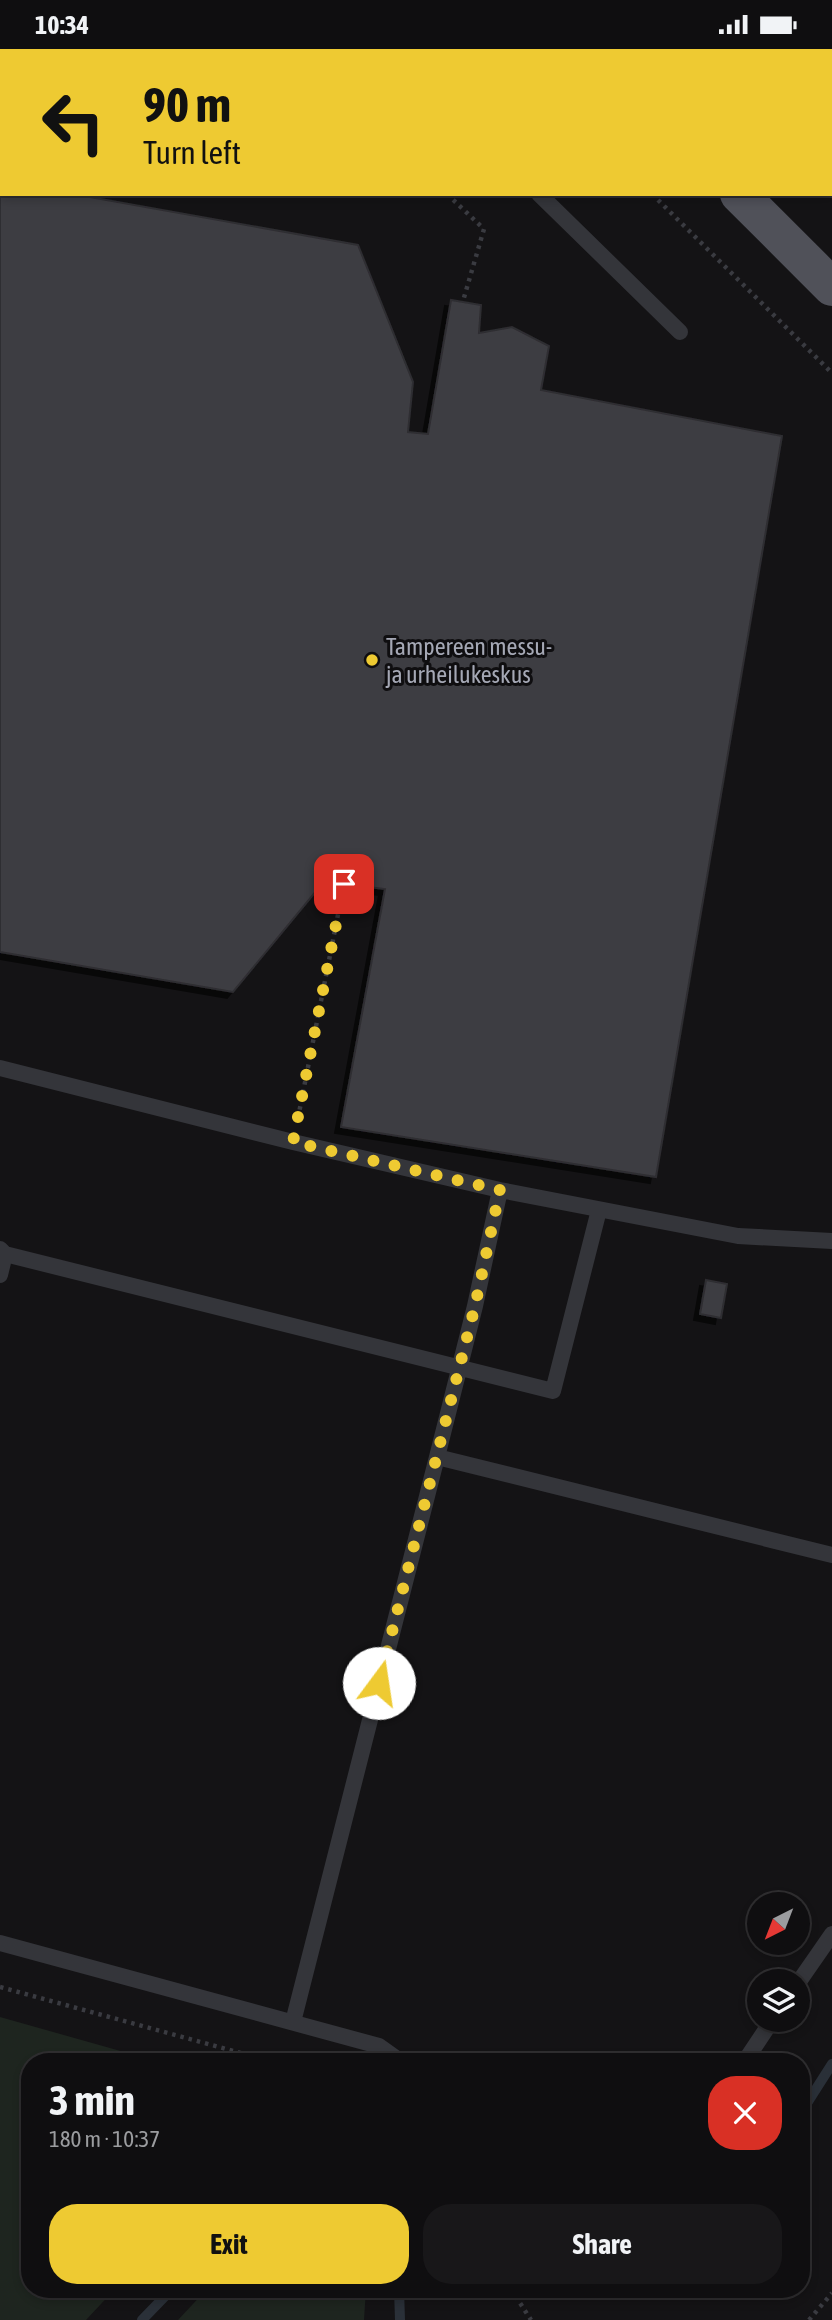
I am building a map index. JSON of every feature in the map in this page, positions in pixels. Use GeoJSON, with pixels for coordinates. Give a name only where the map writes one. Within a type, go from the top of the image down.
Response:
{"type":"FeatureCollection","features":[{"type":"Feature","properties":{"kind":"main road"},"geometry":{"type":"LineString","coordinates":[[741,196],[832,287]]}},
{"type":"Feature","properties":{"kind":"lane"},"geometry":{"type":"LineString","coordinates":[[541,196],[680,332]]}},
{"type":"Feature","properties":{"kind":"lane"},"geometry":{"type":"LineString","coordinates":[[0,1068],[293,1142],[500,1190],[738,1236],[832,1241]]}},
{"type":"Feature","properties":{"kind":"lane"},"geometry":{"type":"LineString","coordinates":[[292,2022],[438,1457],[500,1190]]}},
{"type":"Feature","properties":{"kind":"lane"},"geometry":{"type":"LineString","coordinates":[[0,1275],[2,1252],[553,1391],[598,1210]]}},
{"type":"Feature","properties":{"kind":"lane"},"geometry":{"type":"LineString","coordinates":[[438,1457],[832,1555]]}},
{"type":"Feature","properties":{"kind":"lane"},"geometry":{"type":"LineString","coordinates":[[808,1969],[832,1934]]}},
{"type":"Feature","properties":{"kind":"lane"},"geometry":{"type":"LineString","coordinates":[[0,1943],[379,2046],[389,2053]]}},
{"type":"Feature","properties":{"kind":"lane"},"geometry":{"type":"LineString","coordinates":[[751,2053],[765,2032]]}},
{"type":"Feature","properties":{"kind":"path"},"geometry":{"type":"LineString","coordinates":[[449,196],[484,229],[463,301]]}},
{"type":"Feature","properties":{"kind":"path"},"geometry":{"type":"LineString","coordinates":[[654,196],[832,373]]}},
{"type":"Feature","properties":{"kind":"path"},"geometry":{"type":"LineString","coordinates":[[293,1142],[344,884]]}},
{"type":"Feature","properties":{"kind":"path"},"geometry":{"type":"LineString","coordinates":[[0,1987],[241,2053]]}},
{"type":"Feature","properties":{"kind":"path"},"geometry":{"type":"LineString","coordinates":[[809,2320],[832,2293]]}},
{"type":"Feature","properties":{"kind":"path"},"geometry":{"type":"LineString","coordinates":[[517,2298],[531,2320]]}},
{"type":"Feature","properties":{"kind":"shaded area"},"geometry":{"type":"Polygon","coordinates":[[[0,2017],[128,2053],[21,2053],[21,2298],[107,2298],[86,2320],[0,2320],[0,2017]]]}},
{"type":"Feature","properties":{"kind":"shaded area"},"geometry":{"type":"Polygon","coordinates":[[[199,2298],[365,2298],[364,2320],[178,2320],[199,2298]]]}},
{"type":"Feature","properties":{"kind":"building","name":"Tampereen messu- ja urheilukeskus"},"geometry":{"type":"Polygon","coordinates":[[[0,196],[84,196],[358,245],[413,382],[408,432],[428,434],[451,300],[481,305],[479,333],[512,327],[549,346],[541,390],[782,436],[656,1177],[341,1127],[385,889],[344,884],[317,890],[233,992],[0,952],[0,196]]]}},
{"type":"Feature","properties":{"kind":"building"},"geometry":{"type":"Polygon","coordinates":[[[706,1280],[727,1284],[721,1318],[700,1314],[706,1280]]]}},
{"type":"Feature","properties":{"kind":"waterway"},"geometry":{"type":"LineString","coordinates":[[810,2098],[832,2064]]}},
{"type":"Feature","properties":{"kind":"waterway"},"geometry":{"type":"LineString","coordinates":[[142,2320],[163,2298]]}},
{"type":"Feature","properties":{"kind":"waterway"},"geometry":{"type":"LineString","coordinates":[[399,2298],[400,2320]]}},
{"type":"Feature","properties":{"kind":"place","name":"Tampereen messu- ja urheilukeskus"},"geometry":{"type":"Point","coordinates":[372,660]}},
{"type":"Feature","properties":{"kind":"route"},"geometry":{"type":"LineString","coordinates":[[344,884],[293,1142],[500,1190],[438,1457],[379,1683]]}}]}
